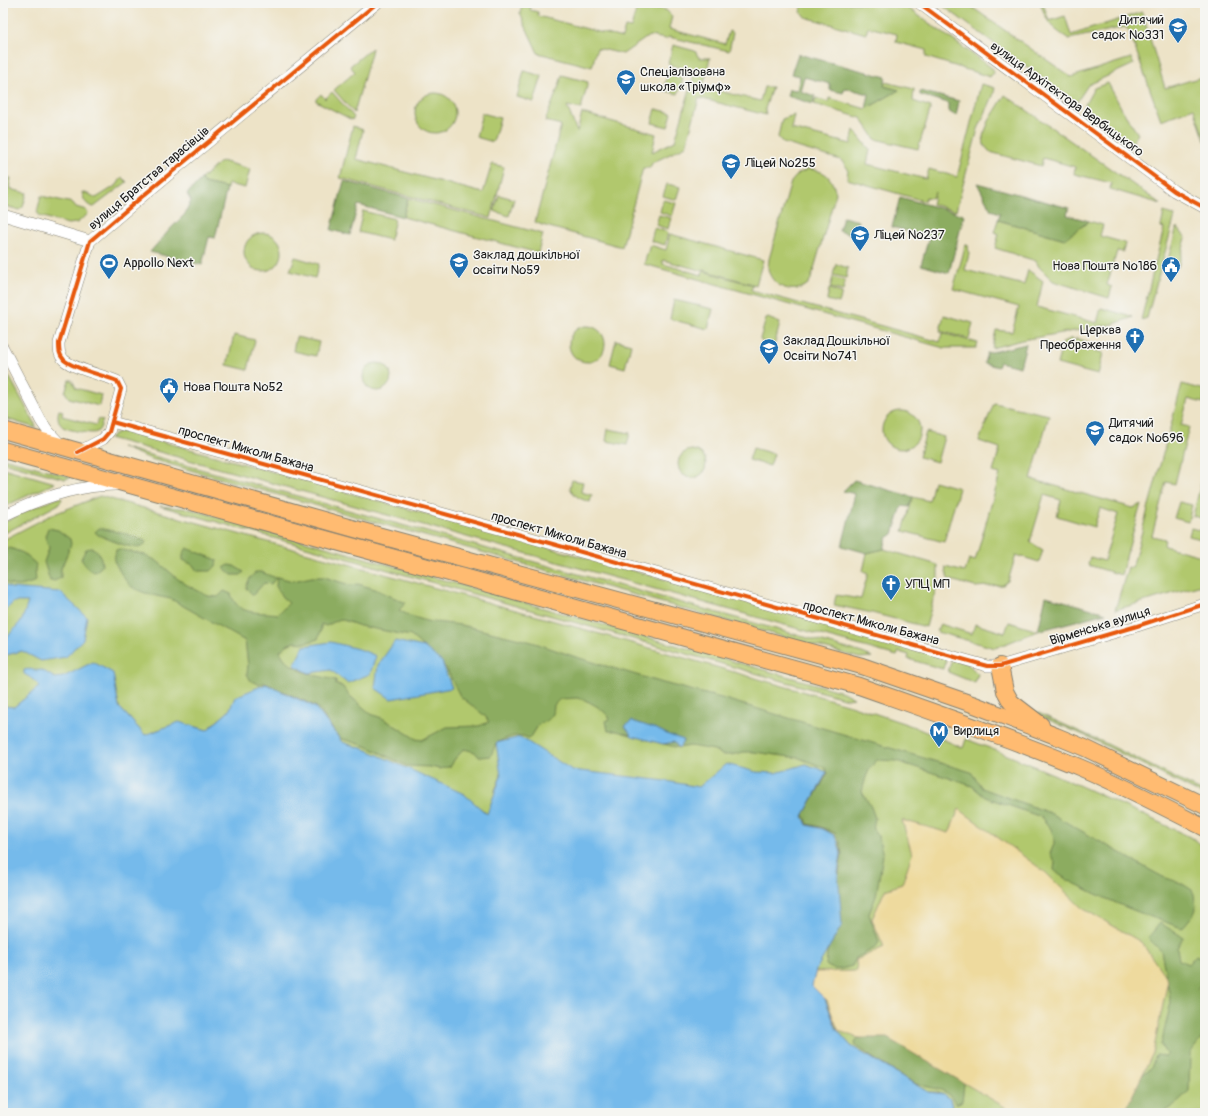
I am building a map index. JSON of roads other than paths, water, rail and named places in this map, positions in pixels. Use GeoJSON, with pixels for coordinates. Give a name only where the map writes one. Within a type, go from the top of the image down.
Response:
{"type":"FeatureCollection","features":[{"type":"Feature","properties":{"kind":"highway"},"geometry":{"type":"LineString","coordinates":[[3,430],[355,529],[862,666],[972,704],[1056,736],[1085,748],[1205,806]]}},
{"type":"Feature","properties":{"kind":"highway"},"geometry":{"type":"LineString","coordinates":[[3,450],[858,686],[963,722],[1080,767],[1205,828]]}},
{"type":"Feature","properties":{"kind":"highway"},"geometry":{"type":"LineString","coordinates":[[1000,666],[1005,691],[1011,702],[1056,736]]}},
{"type":"Feature","properties":{"kind":"street","name":"вулиця Братства тарасівців"},"geometry":{"type":"LineString","coordinates":[[71,450],[103,439],[109,432],[121,389],[116,381],[74,366],[65,361],[59,351],[59,343],[90,241],[377,3]]}},
{"type":"Feature","properties":{"kind":"street","name":"вулиця Архітектора Вербицького"},"geometry":{"type":"LineString","coordinates":[[919,3],[1174,191],[1205,208]]}},
{"type":"Feature","properties":{"kind":"street","name":"вулиця Братства тарасівців"},"geometry":{"type":"LineString","coordinates":[[3,215],[90,241]]}},
{"type":"Feature","properties":{"kind":"street"},"geometry":{"type":"LineString","coordinates":[[3,348],[48,431],[71,450]]}},
{"type":"Feature","properties":{"kind":"street","name":"проспект Миколи Бажана"},"geometry":{"type":"LineString","coordinates":[[112,422],[987,666],[1000,666]]}},
{"type":"Feature","properties":{"kind":"street"},"geometry":{"type":"LineString","coordinates":[[3,516],[45,499],[79,488],[98,485],[129,485]]}},
{"type":"Feature","properties":{"kind":"street","name":"Вірменська вулиця"},"geometry":{"type":"LineString","coordinates":[[1000,666],[1205,604]]}},
{"type":"Feature","properties":{"kind":"water"},"geometry":{"type":"Polygon","coordinates":[[[3,584],[11,588],[60,592],[87,617],[83,639],[66,657],[41,661],[22,651],[3,656],[3,642],[22,620],[28,602],[14,602],[3,612],[3,584]]]}},
{"type":"Feature","properties":{"kind":"water"},"geometry":{"type":"Polygon","coordinates":[[[395,641],[424,647],[442,662],[452,688],[391,699],[375,688],[378,665],[395,641]]]}},
{"type":"Feature","properties":{"kind":"water"},"geometry":{"type":"Polygon","coordinates":[[[331,642],[362,650],[376,656],[370,674],[347,683],[331,670],[309,673],[294,665],[304,646],[331,642]]]}},
{"type":"Feature","properties":{"kind":"water"},"geometry":{"type":"Polygon","coordinates":[[[93,662],[113,673],[119,707],[145,735],[179,722],[207,730],[229,711],[235,697],[266,684],[315,707],[342,742],[367,750],[464,794],[487,814],[501,776],[496,743],[520,737],[572,770],[666,781],[699,787],[726,764],[756,772],[776,773],[806,764],[827,772],[803,816],[807,825],[823,829],[834,835],[838,842],[841,854],[838,872],[842,925],[816,970],[812,986],[825,999],[837,1030],[851,1046],[928,1092],[944,1094],[950,1099],[954,1113],[3,1113],[3,706],[14,707],[40,686],[24,674],[24,670],[42,670],[55,678],[63,677],[93,662]]]}},
{"type":"Feature","properties":{"kind":"water"},"geometry":{"type":"Polygon","coordinates":[[[632,721],[684,740],[679,748],[674,742],[663,744],[632,736],[625,726],[632,721]]]}},
{"type":"Feature","properties":{"kind":"place","name":"Дитячий садок №331"},"geometry":{"type":"Point","coordinates":[1178,44]}},
{"type":"Feature","properties":{"kind":"place","name":"Спеціалізована школа «Тріумф»"},"geometry":{"type":"Point","coordinates":[626,96]}},
{"type":"Feature","properties":{"kind":"place","name":"Ліцей №255"},"geometry":{"type":"Point","coordinates":[731,180]}},
{"type":"Feature","properties":{"kind":"place","name":"Ліцей №237"},"geometry":{"type":"Point","coordinates":[860,252]}},
{"type":"Feature","properties":{"kind":"place","name":"Заклад дошкільної освіти №59"},"geometry":{"type":"Point","coordinates":[459,279]}},
{"type":"Feature","properties":{"kind":"place","name":"Appollo Next"},"geometry":{"type":"Point","coordinates":[109,280]}},
{"type":"Feature","properties":{"kind":"place","name":"Нова Пошта №186"},"geometry":{"type":"Point","coordinates":[1171,283]}},
{"type":"Feature","properties":{"kind":"place","name":"Церква Преображення"},"geometry":{"type":"Point","coordinates":[1135,354]}},
{"type":"Feature","properties":{"kind":"place","name":"Заклад Дошкільної Освіти №741"},"geometry":{"type":"Point","coordinates":[769,365]}},
{"type":"Feature","properties":{"kind":"place","name":"Нова Пошта №52"},"geometry":{"type":"Point","coordinates":[169,404]}},
{"type":"Feature","properties":{"kind":"place","name":"Дитячий садок №696"},"geometry":{"type":"Point","coordinates":[1095,447]}},
{"type":"Feature","properties":{"kind":"place","name":"УПЦ МП"},"geometry":{"type":"Point","coordinates":[891,601]}},
{"type":"Feature","properties":{"kind":"place","name":"Вирлиця"},"geometry":{"type":"Point","coordinates":[939,748]}}]}
